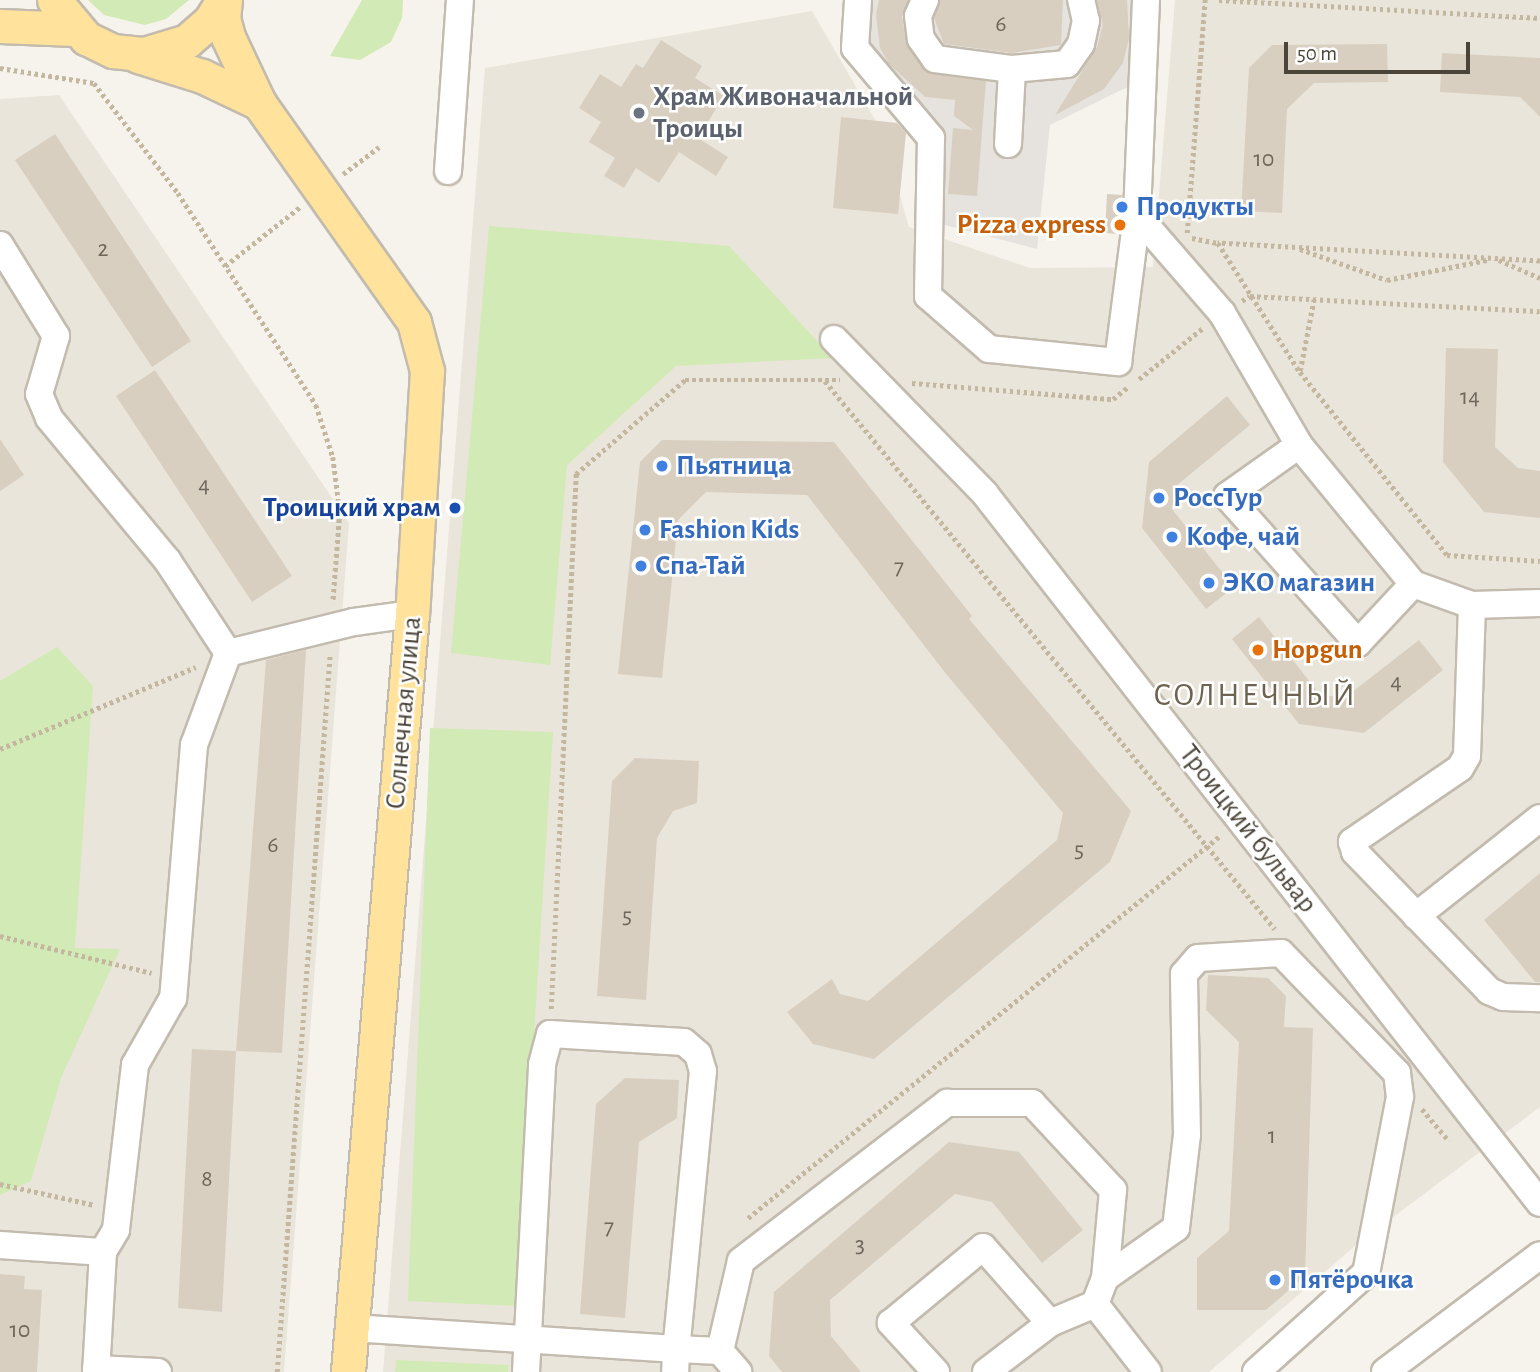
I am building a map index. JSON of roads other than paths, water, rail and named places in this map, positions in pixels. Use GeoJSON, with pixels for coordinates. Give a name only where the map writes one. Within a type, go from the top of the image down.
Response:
{"type":"FeatureCollection","features":[{"type":"Feature","properties":{"kind":"main road"},"geometry":{"type":"LineString","coordinates":[[54,0],[74,29]]}},
{"type":"Feature","properties":{"kind":"main road"},"geometry":{"type":"LineString","coordinates":[[129,54],[159,52],[187,41],[210,22],[224,0]]}},
{"type":"Feature","properties":{"kind":"main road","name":"Солнечная улица"},"geometry":{"type":"LineString","coordinates":[[224,0],[223,18],[228,37],[259,103],[414,322],[425,350],[428,391],[412,614],[348,1372]]}},
{"type":"Feature","properties":{"kind":"main road"},"geometry":{"type":"LineString","coordinates":[[0,26],[74,29]]}},
{"type":"Feature","properties":{"kind":"main road","name":"Солнечная улица"},"geometry":{"type":"LineString","coordinates":[[74,29],[99,46],[202,76],[259,103]]}},
{"type":"Feature","properties":{"kind":"street"},"geometry":{"type":"LineString","coordinates":[[448,170],[460,0]]}},
{"type":"Feature","properties":{"kind":"street"},"geometry":{"type":"LineString","coordinates":[[858,0],[855,48],[931,138],[928,296],[989,349],[1118,362],[1137,215],[1146,0]]}},
{"type":"Feature","properties":{"kind":"street"},"geometry":{"type":"LineString","coordinates":[[925,0],[918,16],[921,39],[935,59],[1012,69],[1067,64],[1081,44],[1086,20],[1081,0]]}},
{"type":"Feature","properties":{"kind":"street"},"geometry":{"type":"LineString","coordinates":[[1008,144],[1012,69]]}},
{"type":"Feature","properties":{"kind":"street"},"geometry":{"type":"LineString","coordinates":[[1137,215],[1222,313],[1299,445],[1413,584],[1472,605],[1540,603]]}},
{"type":"Feature","properties":{"kind":"street"},"geometry":{"type":"LineString","coordinates":[[0,245],[56,336],[39,394],[49,418],[167,560],[228,653]]}},
{"type":"Feature","properties":{"kind":"street","name":"Троицкий бульвар"},"geometry":{"type":"LineString","coordinates":[[834,339],[985,494],[1540,1203]]}},
{"type":"Feature","properties":{"kind":"street"},"geometry":{"type":"LineString","coordinates":[[1299,445],[1227,496],[1358,643],[1413,584]]}},
{"type":"Feature","properties":{"kind":"street"},"geometry":{"type":"LineString","coordinates":[[1472,605],[1467,756],[1460,768],[1352,842],[1355,852],[1489,991],[1503,997],[1540,998]]}},
{"type":"Feature","properties":{"kind":"street"},"geometry":{"type":"LineString","coordinates":[[228,653],[354,622],[412,614]]}},
{"type":"Feature","properties":{"kind":"street"},"geometry":{"type":"LineString","coordinates":[[158,1372],[96,1371],[103,1252],[116,1230],[135,1065],[173,998],[194,745],[228,653]]}},
{"type":"Feature","properties":{"kind":"street"},"geometry":{"type":"LineString","coordinates":[[1416,916],[1540,818]]}},
{"type":"Feature","properties":{"kind":"street"},"geometry":{"type":"LineString","coordinates":[[1105,1278],[1177,1228],[1186,1135],[1184,974],[1198,958],[1281,953],[1397,1078],[1399,1097],[1366,1273],[1256,1372]]}},
{"type":"Feature","properties":{"kind":"street"},"geometry":{"type":"LineString","coordinates":[[526,1372],[530,1338],[542,1064],[550,1034],[684,1042],[698,1054],[703,1071],[676,1361]]}},
{"type":"Feature","properties":{"kind":"street"},"geometry":{"type":"LineString","coordinates":[[720,1351],[741,1261],[947,1103],[1032,1104],[1114,1190],[1105,1278],[1096,1304],[1050,1323],[986,1372]]}},
{"type":"Feature","properties":{"kind":"street"},"geometry":{"type":"LineString","coordinates":[[0,1245],[103,1252]]}},
{"type":"Feature","properties":{"kind":"street"},"geometry":{"type":"LineString","coordinates":[[936,1372],[891,1323],[983,1247],[1050,1323]]}},
{"type":"Feature","properties":{"kind":"street"},"geometry":{"type":"LineString","coordinates":[[1403,1367],[1540,1255]]}},
{"type":"Feature","properties":{"kind":"street"},"geometry":{"type":"LineString","coordinates":[[1096,1304],[1148,1372]]}},
{"type":"Feature","properties":{"kind":"street"},"geometry":{"type":"LineString","coordinates":[[352,1328],[530,1338],[676,1361],[720,1351]]}},
{"type":"Feature","properties":{"kind":"street"},"geometry":{"type":"LineString","coordinates":[[720,1351],[738,1372]]}},
{"type":"Feature","properties":{"kind":"place","name":"Храм Живоначальной Троицы"},"geometry":{"type":"Point","coordinates":[639,113]}},
{"type":"Feature","properties":{"kind":"place","name":"Продукты"},"geometry":{"type":"Point","coordinates":[1122,207]}},
{"type":"Feature","properties":{"kind":"place","name":"Pizza express"},"geometry":{"type":"Point","coordinates":[1120,225]}},
{"type":"Feature","properties":{"kind":"place","name":"Пьятница"},"geometry":{"type":"Point","coordinates":[662,466]}},
{"type":"Feature","properties":{"kind":"place","name":"РоссТур"},"geometry":{"type":"Point","coordinates":[1159,498]}},
{"type":"Feature","properties":{"kind":"place","name":"Троицкий храм"},"geometry":{"type":"Point","coordinates":[455,508]}},
{"type":"Feature","properties":{"kind":"place","name":"Fashion Kids"},"geometry":{"type":"Point","coordinates":[645,530]}},
{"type":"Feature","properties":{"kind":"place","name":"Кофе, чай"},"geometry":{"type":"Point","coordinates":[1172,537]}},
{"type":"Feature","properties":{"kind":"place","name":"Спа-Тай"},"geometry":{"type":"Point","coordinates":[641,566]}},
{"type":"Feature","properties":{"kind":"place","name":"ЭКО магазин"},"geometry":{"type":"Point","coordinates":[1209,583]}},
{"type":"Feature","properties":{"kind":"place","name":"Hopgun"},"geometry":{"type":"Point","coordinates":[1258,650]}},
{"type":"Feature","properties":{"kind":"place","name":"Пятёрочка"},"geometry":{"type":"Point","coordinates":[1275,1280]}},
{"type":"Feature","properties":{"kind":"district","name":"СОЛНЕЧНЫЙ"},"geometry":{"type":"Point","coordinates":[1255,695]}}]}
